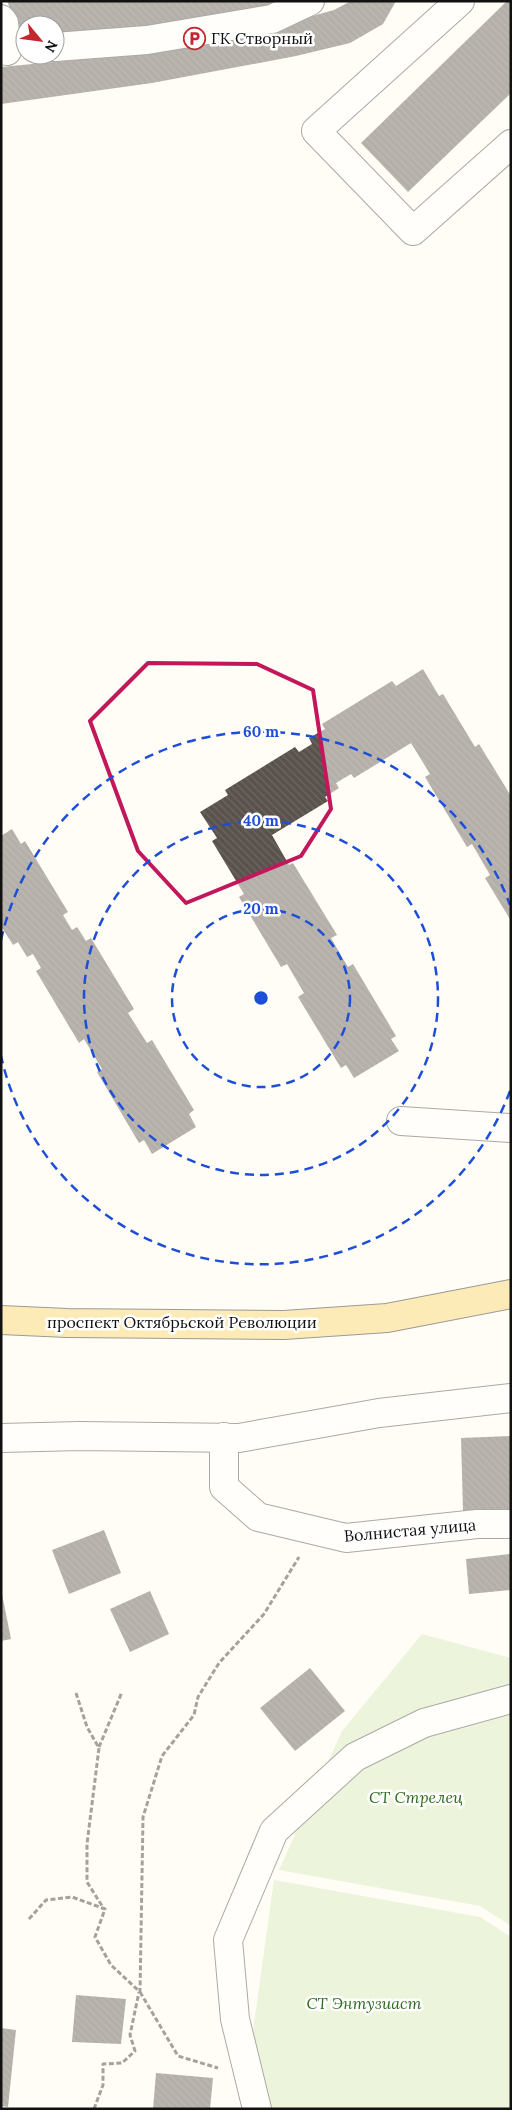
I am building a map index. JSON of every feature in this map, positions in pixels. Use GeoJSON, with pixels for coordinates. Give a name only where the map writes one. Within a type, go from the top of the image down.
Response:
{"type":"FeatureCollection","features":[{"type":"Feature","properties":{"kind":"main road","name":"проспект Октябрьской Революции"},"geometry":{"type":"LineString","coordinates":[[1,1320],[85,1324],[284,1325],[387,1318],[511,1294]]}},
{"type":"Feature","properties":{"kind":"street"},"geometry":{"type":"LineString","coordinates":[[65,46],[147,40],[272,19],[310,1]]}},
{"type":"Feature","properties":{"kind":"street"},"geometry":{"type":"LineString","coordinates":[[460,1],[316,131],[413,231],[511,144]]}},
{"type":"Feature","properties":{"kind":"street"},"geometry":{"type":"LineString","coordinates":[[1,19],[4,23],[11,50]]}},
{"type":"Feature","properties":{"kind":"street"},"geometry":{"type":"LineString","coordinates":[[401,1121],[511,1128]]}},
{"type":"Feature","properties":{"kind":"street"},"geometry":{"type":"LineString","coordinates":[[1,1438],[224,1436],[239,1438],[379,1413],[511,1398]]}},
{"type":"Feature","properties":{"kind":"street","name":"Волнистая улица"},"geometry":{"type":"LineString","coordinates":[[224,1436],[224,1487],[258,1517],[346,1538],[477,1524],[511,1524]]}},
{"type":"Feature","properties":{"kind":"street"},"geometry":{"type":"LineString","coordinates":[[257,2109],[235,2019],[228,1940],[274,1831],[355,1757],[424,1723],[511,1699]]}},
{"type":"Feature","properties":{"kind":"path"},"geometry":{"type":"LineString","coordinates":[[94,2109],[103,2085],[102,2064],[122,2063],[135,2051],[130,2035],[140,1992],[143,1816],[162,1756],[194,1715],[198,1697],[218,1663],[264,1614],[315,1530]]}},
{"type":"Feature","properties":{"kind":"path"},"geometry":{"type":"LineString","coordinates":[[76,1692],[87,1728],[99,1748]]}},
{"type":"Feature","properties":{"kind":"path"},"geometry":{"type":"LineString","coordinates":[[105,1909],[87,1882],[87,1844],[99,1748],[122,1692]]}},
{"type":"Feature","properties":{"kind":"path"},"geometry":{"type":"LineString","coordinates":[[29,1919],[46,1900],[72,1897],[105,1909]]}},
{"type":"Feature","properties":{"kind":"path"},"geometry":{"type":"LineString","coordinates":[[105,1909],[94,1937],[111,1965],[140,1992],[178,2056],[227,2070]]}},
{"type":"Feature","properties":{"kind":"highlighted area"},"geometry":{"type":"Polygon","coordinates":[[[148,663],[257,664],[313,690],[331,809],[301,856],[186,903],[138,851],[90,721],[148,663]]]}},
{"type":"Feature","properties":{"kind":"green space","name":"СТ Стрелец"},"geometry":{"type":"Polygon","coordinates":[[[422,1634],[511,1658],[511,1926],[480,1906],[279,1870],[342,1731],[422,1634]]]}},
{"type":"Feature","properties":{"kind":"green space","name":"СТ Энтузиаст"},"geometry":{"type":"Polygon","coordinates":[[[274,1880],[480,1917],[511,1937],[511,2109],[242,2109],[274,1880]]]}},
{"type":"Feature","properties":{"kind":"building"},"geometry":{"type":"Polygon","coordinates":[[[7,1],[279,1],[249,11],[191,19],[103,35],[65,37],[65,15],[15,15],[15,21],[7,1]]]}},
{"type":"Feature","properties":{"kind":"building"},"geometry":{"type":"Polygon","coordinates":[[[351,1],[396,1],[383,24],[350,43],[296,56],[152,83],[1,104],[1,67],[65,65],[65,61],[148,53],[255,32],[334,10],[351,1]]]}},
{"type":"Feature","properties":{"kind":"building"},"geometry":{"type":"Polygon","coordinates":[[[507,1],[511,1],[511,93],[408,192],[361,143],[507,1]]]}},
{"type":"Feature","properties":{"kind":"building"},"geometry":{"type":"Polygon","coordinates":[[[423,669],[439,696],[443,694],[475,747],[479,744],[511,796],[511,921],[485,878],[490,875],[472,844],[467,847],[425,777],[430,774],[411,743],[354,778],[351,774],[336,783],[339,788],[325,797],[328,801],[272,835],[289,865],[293,863],[337,935],[331,938],[348,967],[353,964],[396,1036],[391,1039],[399,1051],[354,1078],[346,1065],[341,1068],[298,997],[304,993],[287,964],[281,967],[239,897],[244,894],[212,841],[217,838],[200,812],[228,795],[225,790],[295,747],[299,752],[312,744],[309,738],[325,729],[322,724],[392,681],[396,686],[423,669]]]}},
{"type":"Feature","properties":{"kind":"building"},"geometry":{"type":"Polygon","coordinates":[[[12,829],[21,844],[25,841],[68,912],[63,915],[72,930],[77,927],[86,941],[91,938],[134,1009],[128,1013],[147,1043],[152,1040],[194,1110],[189,1114],[196,1127],[152,1154],[144,1140],[139,1143],[97,1072],[102,1069],[84,1039],[79,1043],[36,971],[41,968],[33,954],[27,957],[18,942],[13,945],[1,926],[1,836],[12,829]]]}},
{"type":"Feature","properties":{"kind":"building"},"geometry":{"type":"Polygon","coordinates":[[[511,1436],[511,1509],[463,1511],[461,1438],[511,1436]]]}},
{"type":"Feature","properties":{"kind":"building"},"geometry":{"type":"Polygon","coordinates":[[[104,1530],[121,1573],[69,1594],[52,1550],[104,1530]]]}},
{"type":"Feature","properties":{"kind":"building"},"geometry":{"type":"Polygon","coordinates":[[[511,1554],[511,1590],[469,1594],[466,1559],[511,1554]]]}},
{"type":"Feature","properties":{"kind":"building"},"geometry":{"type":"Polygon","coordinates":[[[1,1589],[11,1639],[1,1641],[1,1589]]]}},
{"type":"Feature","properties":{"kind":"building"},"geometry":{"type":"Polygon","coordinates":[[[150,1591],[169,1634],[130,1652],[110,1609],[150,1591]]]}},
{"type":"Feature","properties":{"kind":"building"},"geometry":{"type":"Polygon","coordinates":[[[310,1668],[345,1711],[295,1751],[260,1708],[310,1668]]]}},
{"type":"Feature","properties":{"kind":"building"},"geometry":{"type":"Polygon","coordinates":[[[76,1995],[126,1999],[121,2044],[72,2042],[76,1995]]]}},
{"type":"Feature","properties":{"kind":"building"},"geometry":{"type":"Polygon","coordinates":[[[1,2028],[16,2030],[8,2107],[1,2106],[1,2028]]]}},
{"type":"Feature","properties":{"kind":"building"},"geometry":{"type":"Polygon","coordinates":[[[156,2073],[213,2078],[210,2109],[153,2109],[156,2073]]]}},
{"type":"Feature","properties":{"kind":"place","name":"ГК Створный"},"geometry":{"type":"Point","coordinates":[195,38]}}]}
